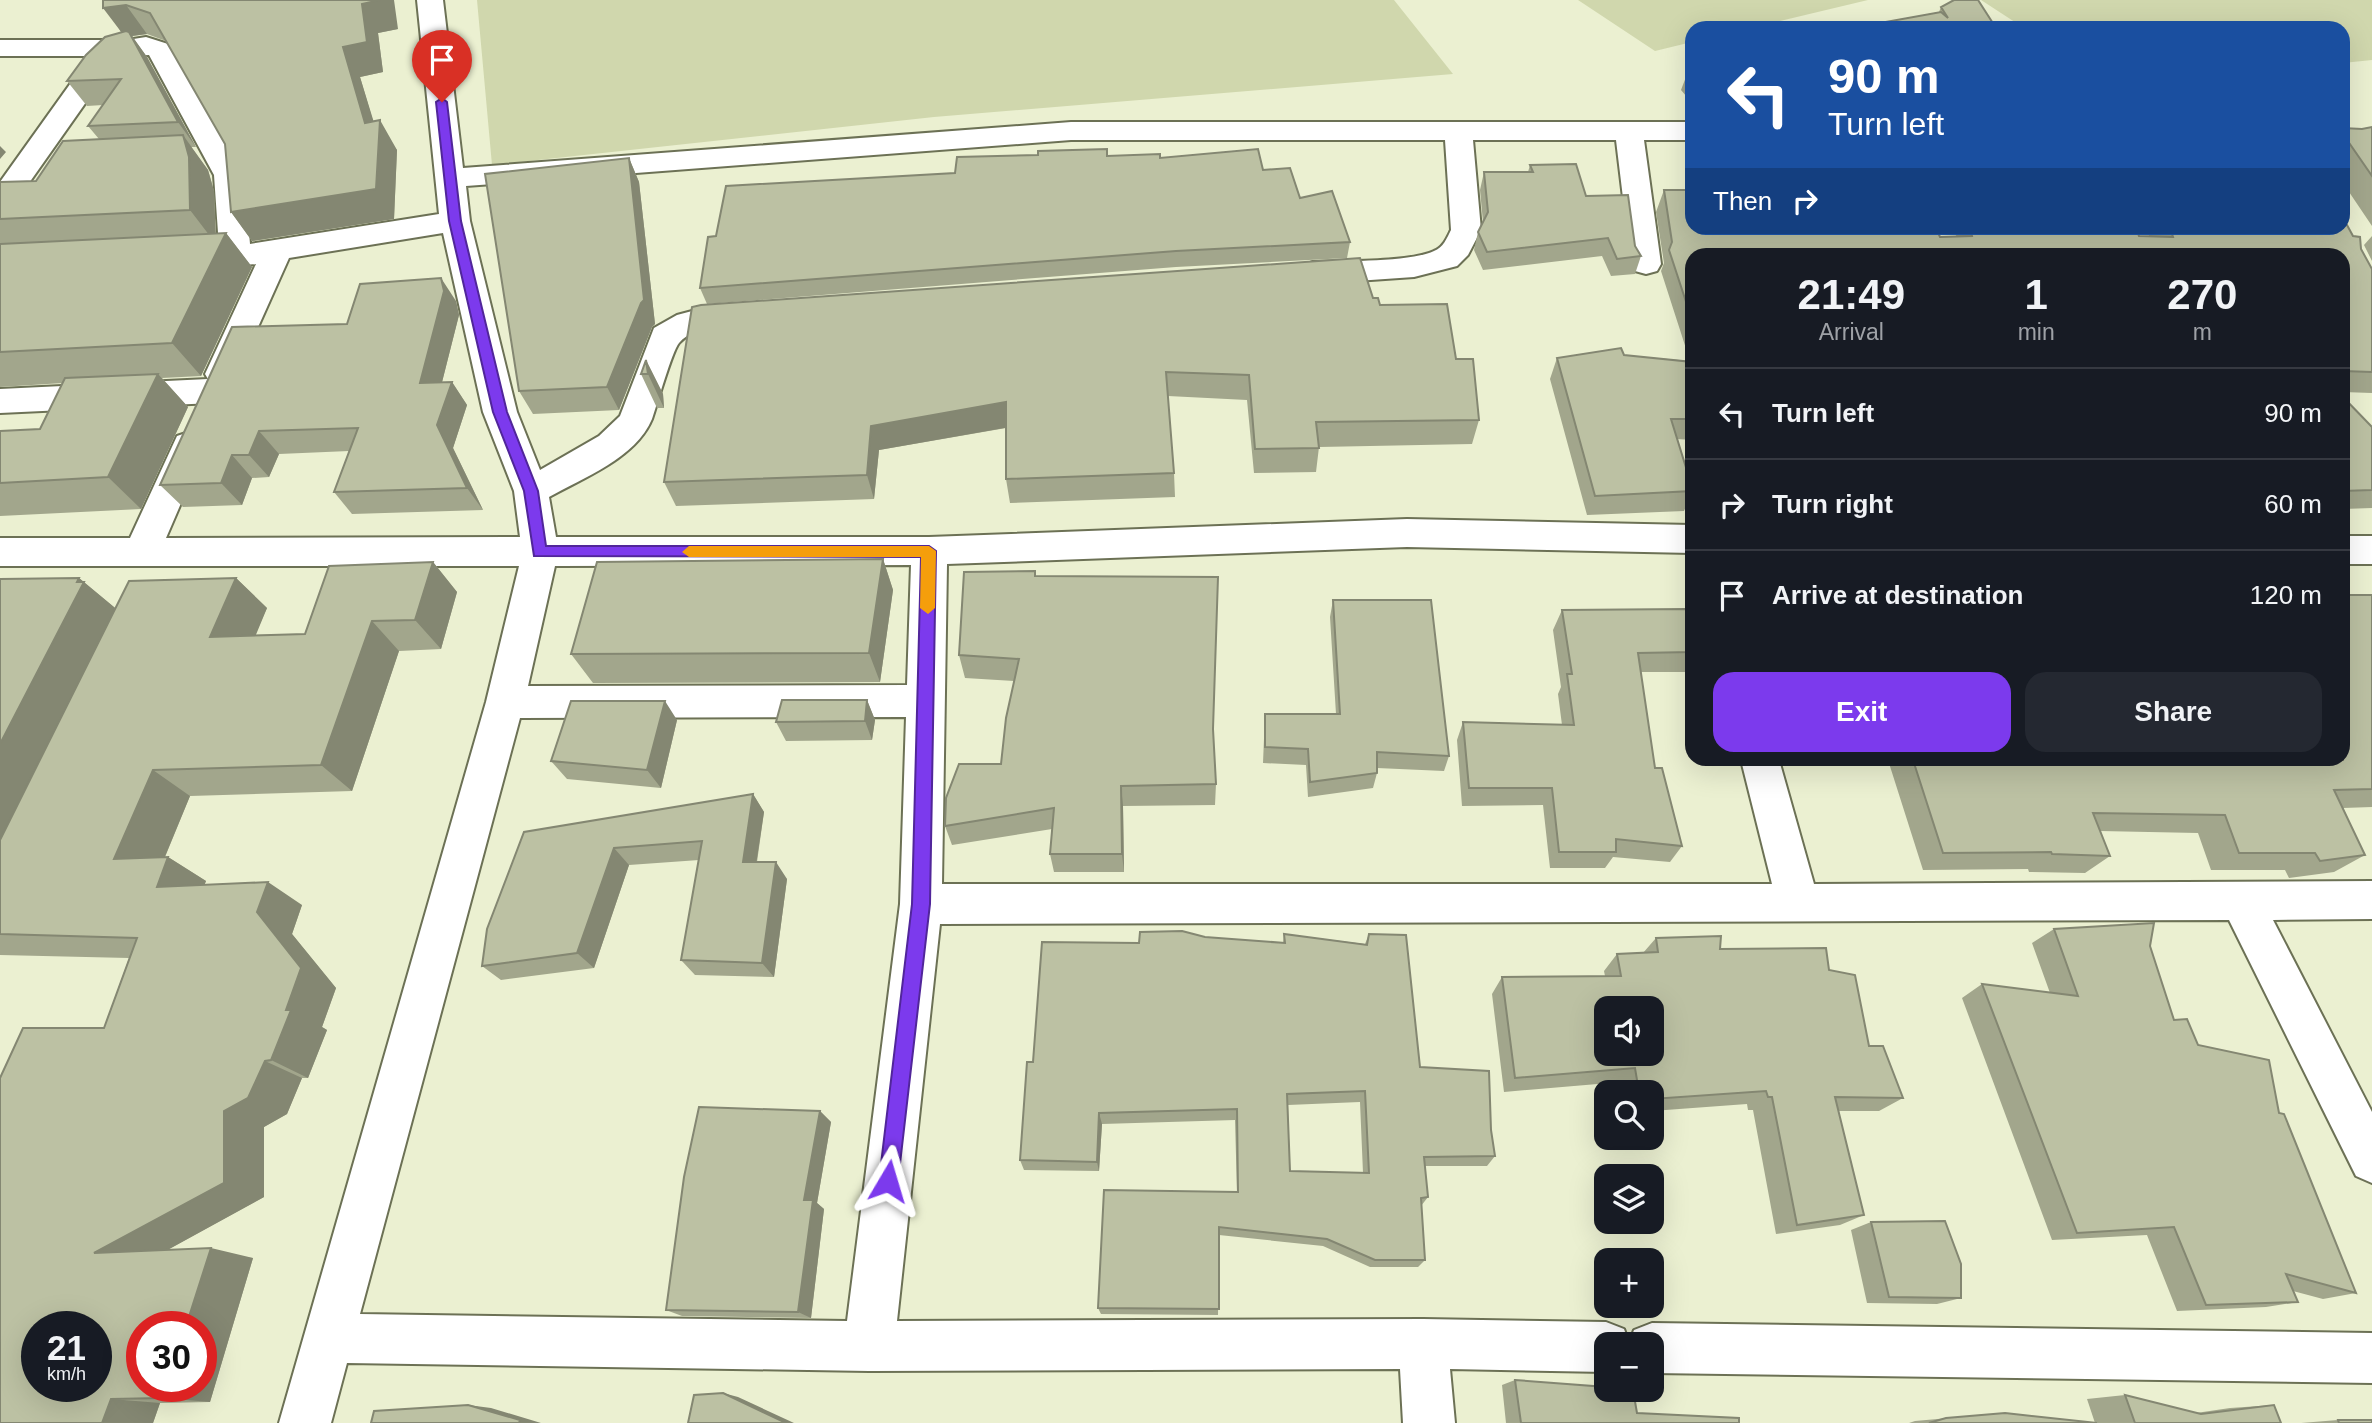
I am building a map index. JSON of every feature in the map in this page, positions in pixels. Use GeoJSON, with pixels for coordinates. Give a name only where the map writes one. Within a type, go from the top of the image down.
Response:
{"type":"FeatureCollection","features":[{"type":"Feature","properties":{"kind":"street"},"geometry":{"type":"LineString","coordinates":[[305,1423],[505,702],[540,552],[531,491],[500,412],[455,221],[430,0]]}},
{"type":"Feature","properties":{"kind":"street"},"geometry":{"type":"LineString","coordinates":[[0,48],[127,48],[146,45],[159,50],[203,158],[229,175],[235,257]]}},
{"type":"Feature","properties":{"kind":"street"},"geometry":{"type":"LineString","coordinates":[[0,203],[93,72],[112,54],[127,48]]}},
{"type":"Feature","properties":{"kind":"street"},"geometry":{"type":"LineString","coordinates":[[1288,274],[1413,267],[1446,259],[1457,248],[1466,230],[1458,129]]}},
{"type":"Feature","properties":{"kind":"street"},"geometry":{"type":"LineString","coordinates":[[1629,130],[1646,264]]}},
{"type":"Feature","properties":{"kind":"street"},"geometry":{"type":"LineString","coordinates":[[451,178],[1071,131],[1685,131]]}},
{"type":"Feature","properties":{"kind":"street"},"geometry":{"type":"LineString","coordinates":[[25,167],[66,165]]}},
{"type":"Feature","properties":{"kind":"street"},"geometry":{"type":"LineString","coordinates":[[166,260],[235,257],[455,221]]}},
{"type":"Feature","properties":{"kind":"street"},"geometry":{"type":"LineString","coordinates":[[152,591],[156,552],[213,391],[278,250]]}},
{"type":"Feature","properties":{"kind":"street"},"geometry":{"type":"LineString","coordinates":[[531,491],[611,445],[634,422],[665,336],[688,323],[711,317],[770,313]]}},
{"type":"Feature","properties":{"kind":"street"},"geometry":{"type":"LineString","coordinates":[[0,401],[213,391]]}},
{"type":"Feature","properties":{"kind":"street"},"geometry":{"type":"LineString","coordinates":[[10,563],[156,552],[929,551],[1407,533],[1685,539]]}},
{"type":"Feature","properties":{"kind":"street"},"geometry":{"type":"LineString","coordinates":[[2350,550],[2372,551]]}},
{"type":"Feature","properties":{"kind":"street"},"geometry":{"type":"LineString","coordinates":[[869,1346],[921,904],[929,551]]}},
{"type":"Feature","properties":{"kind":"street"},"geometry":{"type":"LineString","coordinates":[[505,702],[926,701]]}},
{"type":"Feature","properties":{"kind":"street"},"geometry":{"type":"LineString","coordinates":[[1762,766],[1798,904]]}},
{"type":"Feature","properties":{"kind":"street"},"geometry":{"type":"LineString","coordinates":[[2240,900],[2372,1160]]}},
{"type":"Feature","properties":{"kind":"street"},"geometry":{"type":"LineString","coordinates":[[921,904],[1798,904],[2372,900]]}},
{"type":"Feature","properties":{"kind":"street"},"geometry":{"type":"LineString","coordinates":[[328,1338],[869,1346],[1423,1344],[1594,1347]]}},
{"type":"Feature","properties":{"kind":"street"},"geometry":{"type":"LineString","coordinates":[[1423,1344],[1429,1423]]}},
{"type":"Feature","properties":{"kind":"street"},"geometry":{"type":"LineString","coordinates":[[1664,1348],[2372,1358]]}},
{"type":"Feature","properties":{"kind":"green space"},"geometry":{"type":"Polygon","coordinates":[[[477,0],[1394,0],[1453,74],[934,117],[492,165],[477,0]]]}},
{"type":"Feature","properties":{"kind":"green space"},"geometry":{"type":"Polygon","coordinates":[[[1578,0],[1868,0],[1780,21],[1685,21],[1685,44],[1655,51],[1578,0]]]}},
{"type":"Feature","properties":{"kind":"green space"},"geometry":{"type":"Polygon","coordinates":[[[1981,0],[2372,0],[2372,60],[2350,62],[2350,21],[2013,21],[1981,0]]]}},
{"type":"Feature","properties":{"kind":"building"},"geometry":{"type":"Polygon","coordinates":[[[103,0],[380,0],[362,4],[367,42],[343,47],[365,123],[380,120],[376,189],[231,212],[225,144],[150,13],[126,5],[103,8],[103,0]]]}},
{"type":"Feature","properties":{"kind":"building"},"geometry":{"type":"Polygon","coordinates":[[[1954,0],[1978,0],[1992,21],[1891,21],[1941,12],[1948,18],[1941,7],[1954,0]]]}},
{"type":"Feature","properties":{"kind":"building"},"geometry":{"type":"Polygon","coordinates":[[[129,32],[178,122],[88,126],[121,79],[67,81],[86,55],[105,37],[129,32]]]}},
{"type":"Feature","properties":{"kind":"building"},"geometry":{"type":"Polygon","coordinates":[[[2372,127],[2372,176],[2350,144],[2350,128],[2372,127]]]}},
{"type":"Feature","properties":{"kind":"building"},"geometry":{"type":"Polygon","coordinates":[[[183,135],[189,157],[190,210],[0,219],[0,182],[36,181],[63,141],[183,135]]]}},
{"type":"Feature","properties":{"kind":"building"},"geometry":{"type":"Polygon","coordinates":[[[1107,149],[1107,156],[1160,154],[1160,158],[1258,149],[1263,170],[1290,168],[1300,198],[1332,191],[1350,242],[1176,251],[700,288],[708,237],[716,236],[726,186],[955,173],[957,157],[1038,155],[1038,151],[1107,149]]]}},
{"type":"Feature","properties":{"kind":"building"},"geometry":{"type":"Polygon","coordinates":[[[629,158],[644,300],[607,387],[519,391],[485,174],[629,158]]]}},
{"type":"Feature","properties":{"kind":"building"},"geometry":{"type":"Polygon","coordinates":[[[1576,164],[1586,196],[1628,195],[1635,246],[1641,256],[1617,259],[1608,238],[1487,252],[1478,232],[1488,212],[1484,172],[1533,172],[1530,165],[1576,164]]]}},
{"type":"Feature","properties":{"kind":"building"},"geometry":{"type":"Polygon","coordinates":[[[1664,190],[1685,190],[1685,235],[2173,237],[2172,235],[2350,235],[2350,230],[2353,236],[2360,237],[2361,249],[2372,269],[2372,372],[2350,371],[2350,248],[1685,248],[1685,299],[1669,250],[1672,242],[1664,190]]]}},
{"type":"Feature","properties":{"kind":"building"},"geometry":{"type":"Polygon","coordinates":[[[226,233],[172,343],[0,352],[0,244],[226,233]]]}},
{"type":"Feature","properties":{"kind":"building"},"geometry":{"type":"Polygon","coordinates":[[[1360,258],[1373,298],[1378,298],[1380,305],[1447,304],[1456,359],[1473,359],[1479,420],[1316,422],[1319,448],[1255,449],[1249,375],[1166,372],[1174,473],[1006,479],[1006,402],[871,426],[867,475],[664,482],[692,307],[1360,258]]]}},
{"type":"Feature","properties":{"kind":"building"},"geometry":{"type":"Polygon","coordinates":[[[441,278],[444,291],[420,383],[452,382],[437,425],[467,488],[334,492],[358,428],[259,431],[249,455],[232,455],[221,483],[160,485],[232,327],[347,324],[360,284],[441,278]]]}},
{"type":"Feature","properties":{"kind":"building"},"geometry":{"type":"Polygon","coordinates":[[[1621,348],[1624,355],[1685,361],[1685,419],[1671,419],[1685,464],[1685,491],[1595,496],[1557,358],[1621,348]]]}},
{"type":"Feature","properties":{"kind":"building"},"geometry":{"type":"Polygon","coordinates":[[[646,360],[648,374],[641,374],[646,360]]]}},
{"type":"Feature","properties":{"kind":"building"},"geometry":{"type":"Polygon","coordinates":[[[158,374],[108,477],[0,483],[0,431],[40,429],[65,378],[158,374]]]}},
{"type":"Feature","properties":{"kind":"building"},"geometry":{"type":"Polygon","coordinates":[[[2350,404],[2372,427],[2372,490],[2350,491],[2350,404]]]}},
{"type":"Feature","properties":{"kind":"building"},"geometry":{"type":"Polygon","coordinates":[[[883,559],[869,653],[571,654],[597,562],[883,559]]]}},
{"type":"Feature","properties":{"kind":"building"},"geometry":{"type":"Polygon","coordinates":[[[433,562],[415,620],[372,621],[321,765],[153,770],[114,859],[168,857],[157,887],[268,882],[257,912],[301,968],[286,1010],[291,1010],[271,1060],[265,1061],[248,1098],[224,1111],[224,1183],[94,1253],[211,1248],[191,1311],[126,1311],[126,1399],[112,1399],[112,1311],[21,1311],[21,1402],[110,1402],[102,1423],[0,1423],[0,1078],[23,1028],[104,1028],[137,938],[0,934],[0,840],[129,581],[236,578],[210,637],[305,634],[329,566],[433,562]]]}},
{"type":"Feature","properties":{"kind":"building"},"geometry":{"type":"Polygon","coordinates":[[[1035,571],[1035,576],[1218,577],[1213,729],[1216,784],[1121,786],[1122,854],[1050,854],[1054,808],[945,826],[946,798],[959,764],[1001,764],[1006,718],[1019,659],[959,655],[964,572],[1035,571]]]}},
{"type":"Feature","properties":{"kind":"building"},"geometry":{"type":"Polygon","coordinates":[[[79,578],[77,582],[84,582],[0,744],[0,579],[79,578]]]}},
{"type":"Feature","properties":{"kind":"building"},"geometry":{"type":"Polygon","coordinates":[[[2350,595],[2372,595],[2372,789],[2334,790],[2365,855],[2320,861],[2315,853],[2239,853],[2225,815],[2093,813],[2110,856],[2051,852],[1943,853],[1915,766],[2350,766],[2350,595]]]}},
{"type":"Feature","properties":{"kind":"building"},"geometry":{"type":"Polygon","coordinates":[[[1333,600],[1431,600],[1449,756],[1377,752],[1377,773],[1310,782],[1308,749],[1265,747],[1265,714],[1340,714],[1333,600]]]}},
{"type":"Feature","properties":{"kind":"building"},"geometry":{"type":"Polygon","coordinates":[[[1685,609],[1685,652],[1638,653],[1655,768],[1662,768],[1682,846],[1616,839],[1616,852],[1559,852],[1552,788],[1469,788],[1463,722],[1574,725],[1567,674],[1572,674],[1562,610],[1685,609]]]}},
{"type":"Feature","properties":{"kind":"building"},"geometry":{"type":"Polygon","coordinates":[[[782,700],[867,700],[865,721],[776,722],[782,700]]]}},
{"type":"Feature","properties":{"kind":"building"},"geometry":{"type":"Polygon","coordinates":[[[571,701],[665,701],[647,770],[551,761],[571,701]]]}},
{"type":"Feature","properties":{"kind":"building"},"geometry":{"type":"Polygon","coordinates":[[[753,794],[743,862],[776,862],[762,963],[681,960],[702,841],[614,848],[577,953],[482,966],[487,929],[524,832],[753,794]]]}},
{"type":"Feature","properties":{"kind":"building"},"geometry":{"type":"Polygon","coordinates":[[[2154,923],[2150,946],[2174,1020],[2187,1019],[2198,1045],[2269,1060],[2279,1113],[2284,1114],[2356,1293],[2286,1274],[2298,1302],[2206,1305],[2174,1227],[2077,1233],[1982,984],[2078,996],[2054,929],[2154,923]]]}},
{"type":"Feature","properties":{"kind":"building"},"geometry":{"type":"Polygon","coordinates":[[[1182,931],[1205,937],[1285,943],[1284,934],[1367,945],[1369,934],[1406,935],[1420,1067],[1489,1071],[1491,1130],[1495,1156],[1424,1157],[1428,1197],[1421,1198],[1425,1260],[1375,1260],[1327,1239],[1219,1227],[1219,1309],[1098,1308],[1104,1190],[1238,1192],[1237,1109],[1099,1113],[1097,1162],[1020,1160],[1027,1062],[1033,1062],[1042,942],[1139,943],[1140,932],[1182,931]],[[1365,1091],[1287,1094],[1290,1171],[1369,1173],[1365,1091]]]}},
{"type":"Feature","properties":{"kind":"building"},"geometry":{"type":"Polygon","coordinates":[[[1721,936],[1720,949],[1826,948],[1829,970],[1855,975],[1869,1046],[1883,1046],[1903,1098],[1835,1097],[1864,1215],[1797,1225],[1772,1097],[1768,1097],[1766,1091],[1664,1098],[1664,1080],[1637,1080],[1635,1068],[1515,1078],[1502,977],[1621,976],[1617,954],[1658,952],[1656,938],[1721,936]]]}},
{"type":"Feature","properties":{"kind":"building"},"geometry":{"type":"Polygon","coordinates":[[[699,1107],[820,1111],[804,1200],[813,1200],[798,1312],[666,1310],[684,1177],[699,1107]]]}},
{"type":"Feature","properties":{"kind":"building"},"geometry":{"type":"Polygon","coordinates":[[[1945,1221],[1961,1264],[1961,1298],[1889,1297],[1871,1222],[1945,1221]]]}},
{"type":"Feature","properties":{"kind":"building"},"geometry":{"type":"Polygon","coordinates":[[[1515,1380],[1594,1386],[1594,1402],[1635,1402],[1637,1413],[1739,1418],[1739,1423],[1521,1423],[1515,1380]]]}},
{"type":"Feature","properties":{"kind":"building"},"geometry":{"type":"Polygon","coordinates":[[[723,1393],[786,1423],[688,1423],[694,1395],[723,1393]]]}},
{"type":"Feature","properties":{"kind":"building"},"geometry":{"type":"Polygon","coordinates":[[[2125,1395],[2201,1414],[2274,1405],[2281,1423],[2135,1423],[2125,1395]]]}},
{"type":"Feature","properties":{"kind":"building"},"geometry":{"type":"Polygon","coordinates":[[[468,1405],[520,1420],[519,1423],[371,1423],[374,1411],[468,1405]]]}},
{"type":"Feature","properties":{"kind":"building"},"geometry":{"type":"Polygon","coordinates":[[[2005,1413],[2097,1423],[1929,1423],[1946,1418],[2005,1413]]]}},
{"type":"Feature","properties":{"kind":"building"},"geometry":{"type":"Polygon","coordinates":[[[2338,1420],[2372,1420],[2372,1423],[2339,1423],[2338,1420]]]}},
{"type":"Feature","properties":{"kind":"slow traffic"},"geometry":{"type":"LineString","coordinates":[[689,552],[929,551],[928,608]]}},
{"type":"Feature","properties":{"kind":"route"},"geometry":{"type":"LineString","coordinates":[[442,102],[455,221],[500,412],[531,491],[540,552],[929,551],[921,904],[888,1181]]}}]}
